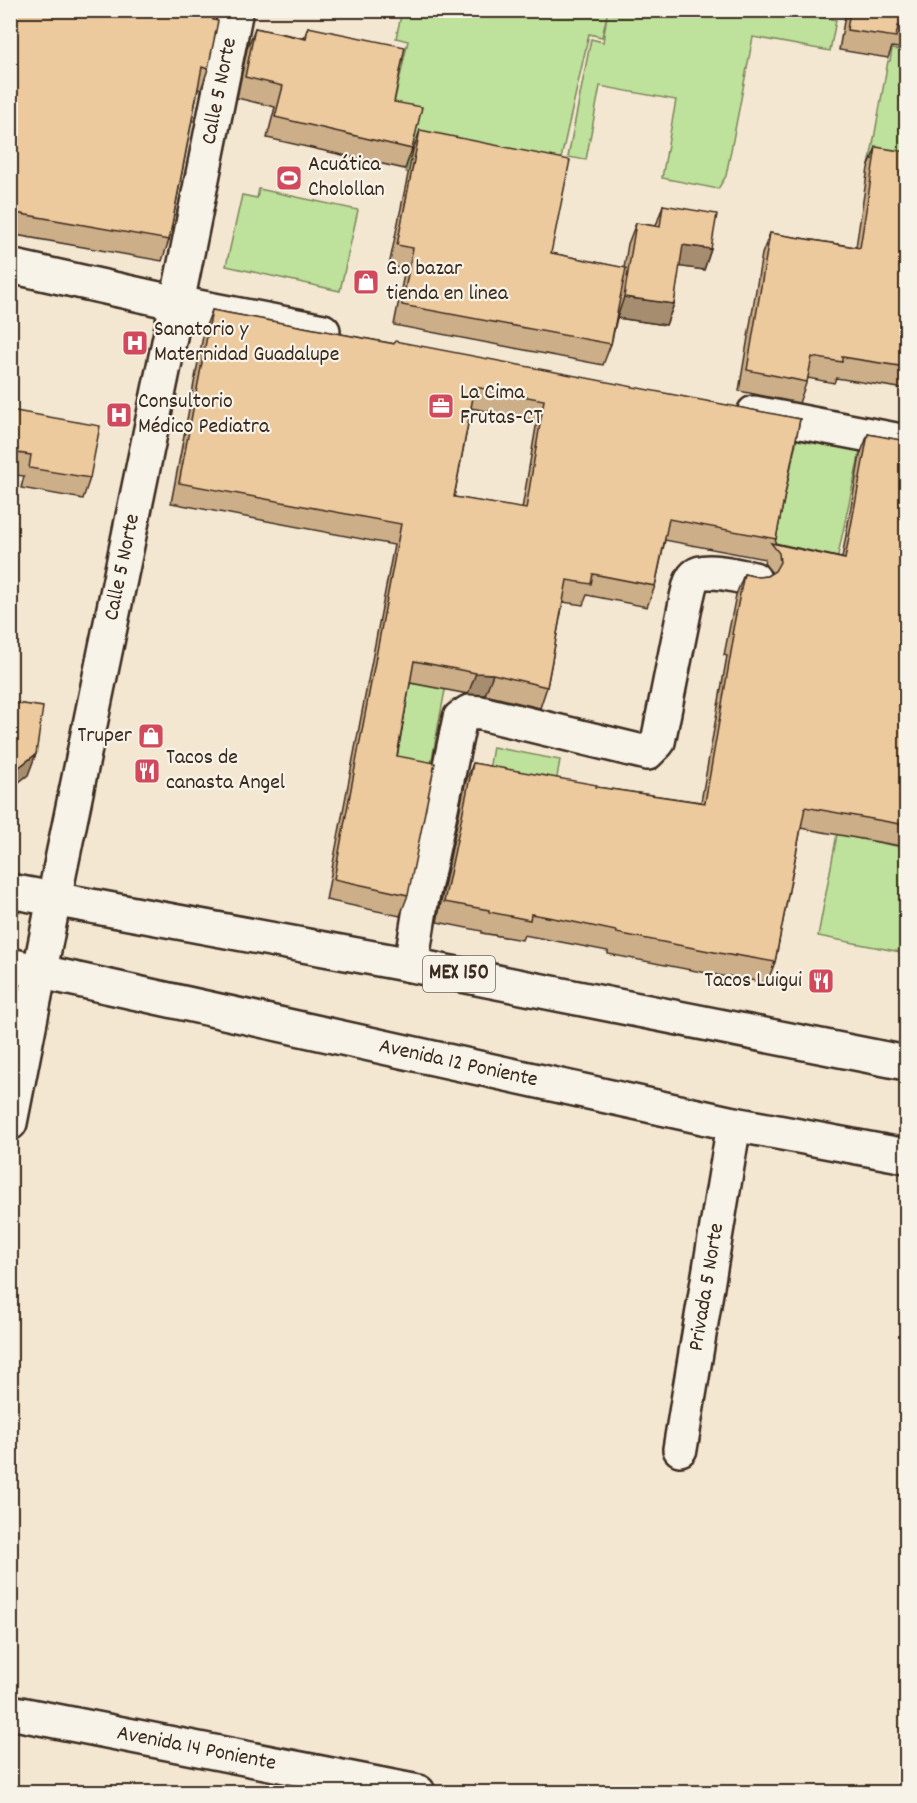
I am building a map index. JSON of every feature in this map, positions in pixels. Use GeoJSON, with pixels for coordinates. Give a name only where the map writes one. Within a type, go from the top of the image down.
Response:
{"type":"FeatureCollection","features":[{"type":"Feature","properties":{"kind":"street","name":"Calle 5 Norte"},"geometry":{"type":"LineString","coordinates":[[10,1123],[26,968],[54,899],[236,10]]}},
{"type":"Feature","properties":{"kind":"street"},"geometry":{"type":"LineString","coordinates":[[10,266],[177,303],[354,337]]}},
{"type":"Feature","properties":{"kind":"street"},"geometry":{"type":"LineString","coordinates":[[730,409],[906,442]]}},
{"type":"Feature","properties":{"kind":"street"},"geometry":{"type":"LineString","coordinates":[[411,965],[423,892],[460,718],[469,712],[481,713],[647,753],[658,742],[687,597],[694,575],[704,571],[754,579]]}},
{"type":"Feature","properties":{"kind":"street","name":"MEX 150"},"geometry":{"type":"LineString","coordinates":[[10,891],[411,965],[906,1063]]}},
{"type":"Feature","properties":{"kind":"street","name":"Avenida 12 Poniente"},"geometry":{"type":"LineString","coordinates":[[26,968],[734,1124],[906,1156]]}},
{"type":"Feature","properties":{"kind":"street","name":"Privada 5 Norte"},"geometry":{"type":"LineString","coordinates":[[680,1449],[734,1124]]}},
{"type":"Feature","properties":{"kind":"street","name":"Avenida 14 Poniente"},"geometry":{"type":"LineString","coordinates":[[10,1712],[418,1792]]}},
{"type":"Feature","properties":{"kind":"green space"},"geometry":{"type":"Polygon","coordinates":[[[608,10],[608,13],[617,14],[618,10],[811,10],[811,15],[836,20],[830,51],[753,37],[726,176],[718,189],[662,178],[676,100],[600,86],[586,160],[568,157],[591,39],[603,42],[607,15],[602,37],[589,34],[556,181],[444,180],[406,172],[416,127],[390,121],[408,41],[396,38],[402,11],[608,10]]]}},
{"type":"Feature","properties":{"kind":"green space"},"geometry":{"type":"Polygon","coordinates":[[[892,49],[906,51],[906,173],[869,166],[892,49]]]}},
{"type":"Feature","properties":{"kind":"green space"},"geometry":{"type":"Polygon","coordinates":[[[259,189],[358,210],[340,291],[226,266],[242,195],[257,198],[259,189]]]}},
{"type":"Feature","properties":{"kind":"green space"},"geometry":{"type":"Polygon","coordinates":[[[797,438],[860,451],[834,574],[771,561],[797,438]]]}},
{"type":"Feature","properties":{"kind":"green space"},"geometry":{"type":"Polygon","coordinates":[[[372,671],[446,685],[428,780],[394,774],[407,700],[368,692],[372,671]]]}},
{"type":"Feature","properties":{"kind":"green space"},"geometry":{"type":"Polygon","coordinates":[[[493,747],[560,760],[554,794],[485,793],[493,747]]]}},
{"type":"Feature","properties":{"kind":"green space"},"geometry":{"type":"Polygon","coordinates":[[[837,834],[906,848],[906,953],[818,936],[837,834]]]}},
{"type":"Feature","properties":{"kind":"building"},"geometry":{"type":"Polygon","coordinates":[[[16,10],[214,10],[213,20],[218,21],[208,69],[202,67],[169,240],[10,212],[10,37],[16,10]]]}},
{"type":"Feature","properties":{"kind":"building"},"geometry":{"type":"Polygon","coordinates":[[[850,10],[906,10],[906,27],[898,26],[896,37],[847,30],[850,10]]]}},
{"type":"Feature","properties":{"kind":"building"},"geometry":{"type":"Polygon","coordinates":[[[308,27],[405,47],[394,102],[422,107],[412,149],[275,117],[283,86],[245,77],[255,28],[306,39],[308,27]]]}},
{"type":"Feature","properties":{"kind":"building"},"geometry":{"type":"Polygon","coordinates":[[[420,130],[570,160],[551,253],[626,268],[611,344],[402,305],[413,248],[397,245],[420,130]]]}},
{"type":"Feature","properties":{"kind":"building"},"geometry":{"type":"Polygon","coordinates":[[[876,147],[906,152],[906,278],[902,306],[906,307],[906,367],[842,357],[842,362],[812,357],[807,382],[747,370],[770,233],[860,248],[876,147]]]}},
{"type":"Feature","properties":{"kind":"building"},"geometry":{"type":"Polygon","coordinates":[[[663,205],[717,214],[711,249],[683,245],[674,304],[624,297],[636,223],[660,227],[663,205]]]}},
{"type":"Feature","properties":{"kind":"building"},"geometry":{"type":"Polygon","coordinates":[[[212,310],[394,344],[395,341],[800,419],[776,539],[669,519],[655,586],[593,574],[591,584],[567,580],[547,687],[493,674],[414,661],[397,756],[435,763],[408,895],[334,879],[401,524],[179,483],[212,310]],[[475,387],[454,497],[526,509],[544,400],[475,387]]]}},
{"type":"Feature","properties":{"kind":"building"},"geometry":{"type":"Polygon","coordinates":[[[10,410],[100,426],[90,478],[29,468],[31,455],[10,452],[10,410]]]}},
{"type":"Feature","properties":{"kind":"building"},"geometry":{"type":"Polygon","coordinates":[[[868,434],[906,441],[906,825],[805,807],[775,962],[616,933],[616,931],[531,914],[530,920],[444,902],[473,763],[597,785],[596,787],[705,803],[744,574],[758,577],[767,576],[775,571],[780,562],[779,553],[771,543],[845,559],[868,434]]]}},
{"type":"Feature","properties":{"kind":"building"},"geometry":{"type":"Polygon","coordinates":[[[10,702],[43,707],[36,754],[10,774],[10,702]]]}},
{"type":"Feature","properties":{"kind":"place","name":"Acuática Cholollan"},"geometry":{"type":"Point","coordinates":[289,178]}},
{"type":"Feature","properties":{"kind":"place","name":"G.o bazar tienda en linea"},"geometry":{"type":"Point","coordinates":[366,282]}},
{"type":"Feature","properties":{"kind":"place","name":"Sanatorio y Maternidad Guadalupe"},"geometry":{"type":"Point","coordinates":[135,343]}},
{"type":"Feature","properties":{"kind":"place","name":"La Cima Frutas-CT"},"geometry":{"type":"Point","coordinates":[441,406]}},
{"type":"Feature","properties":{"kind":"place","name":"Consultorio Médico Pediatra"},"geometry":{"type":"Point","coordinates":[119,415]}},
{"type":"Feature","properties":{"kind":"place","name":"Truper"},"geometry":{"type":"Point","coordinates":[151,736]}},
{"type":"Feature","properties":{"kind":"place","name":"Tacos de canasta Angel"},"geometry":{"type":"Point","coordinates":[147,771]}},
{"type":"Feature","properties":{"kind":"place","name":"Tacos Luigui"},"geometry":{"type":"Point","coordinates":[821,981]}}]}
